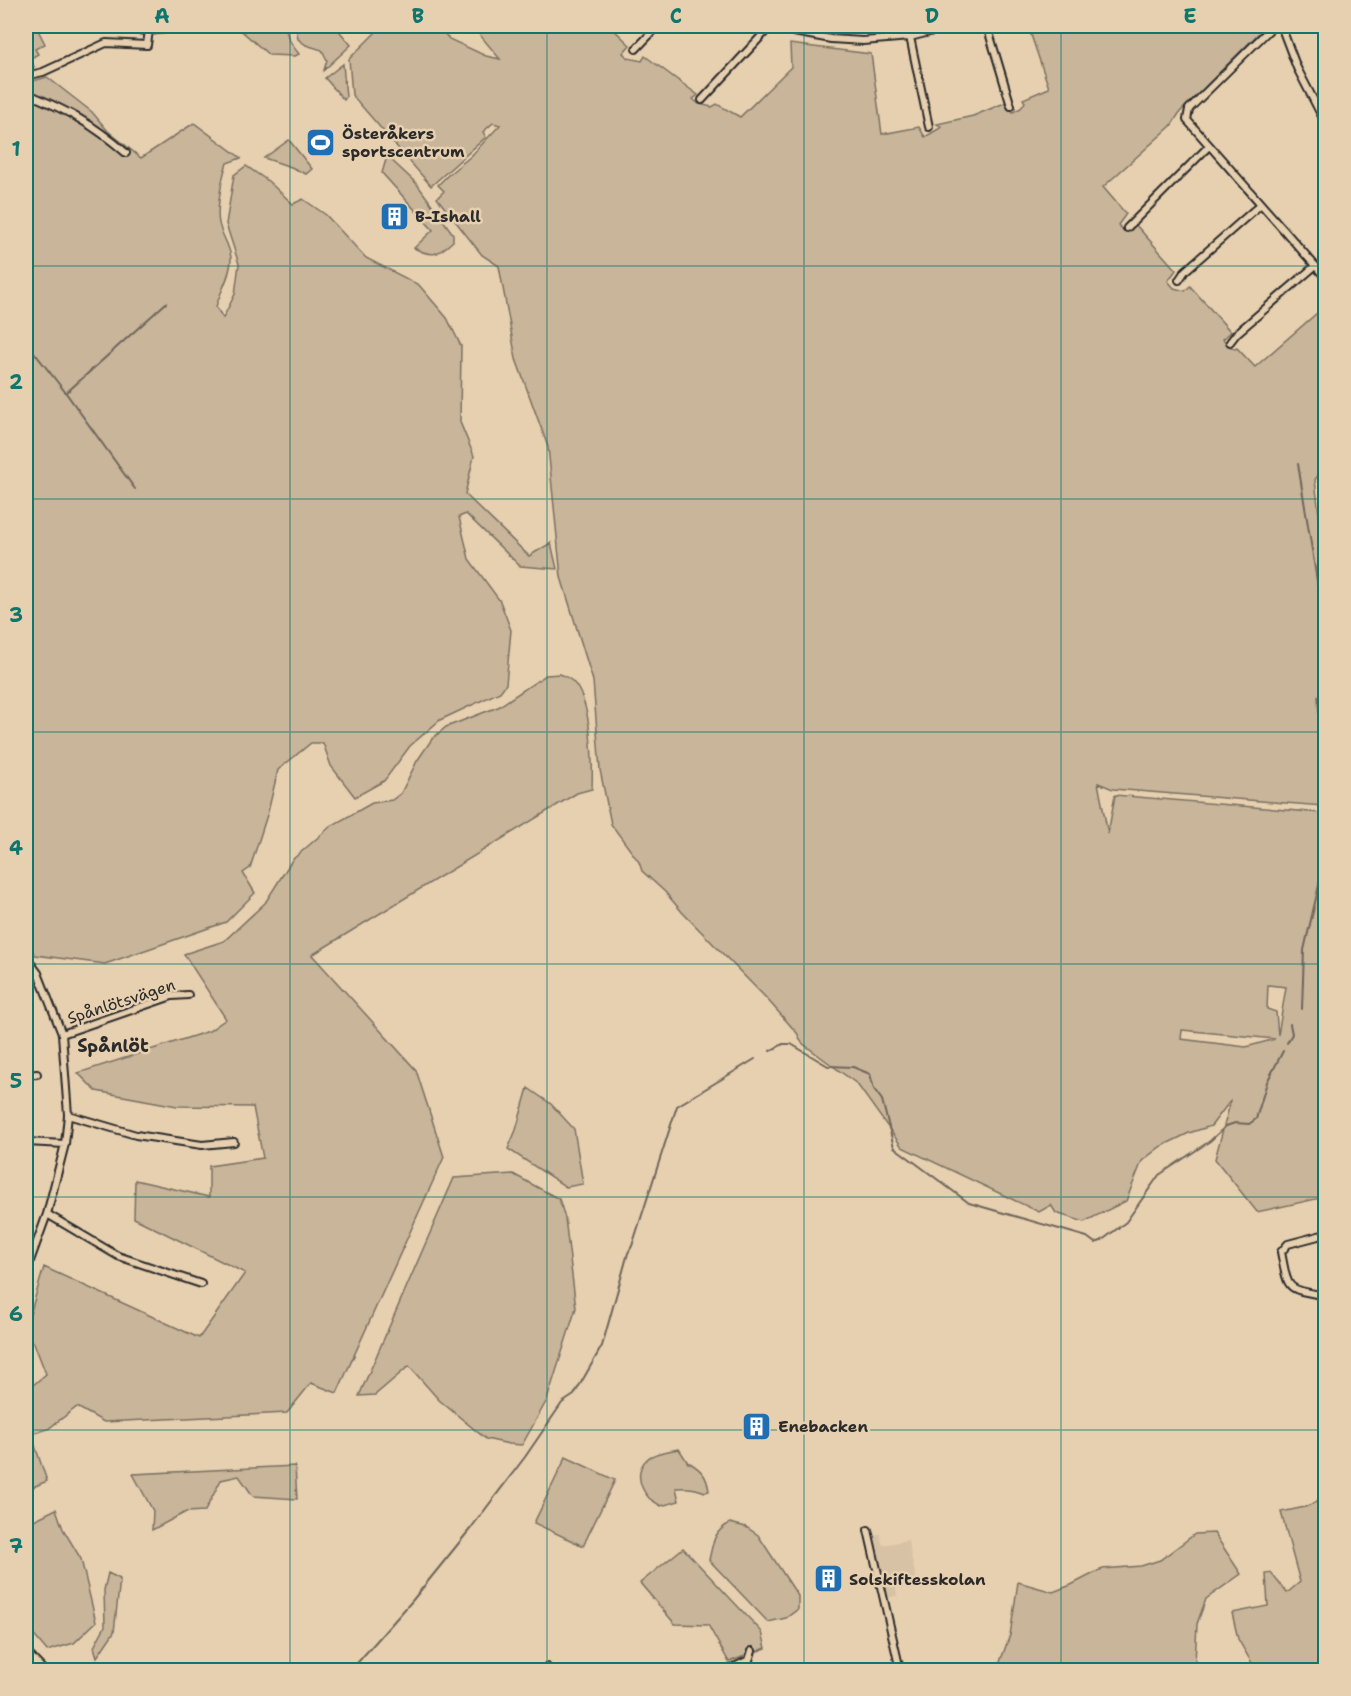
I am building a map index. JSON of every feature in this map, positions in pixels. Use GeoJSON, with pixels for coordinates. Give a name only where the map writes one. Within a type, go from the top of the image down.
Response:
{"type":"FeatureCollection","features":[{"type":"Feature","properties":{"kind":"street"},"geometry":{"type":"LineString","coordinates":[[109,26],[131,30],[182,26]]}},
{"type":"Feature","properties":{"kind":"street"},"geometry":{"type":"LineString","coordinates":[[636,49],[658,26]]}},
{"type":"Feature","properties":{"kind":"street"},"geometry":{"type":"LineString","coordinates":[[702,100],[767,30],[768,26]]}},
{"type":"Feature","properties":{"kind":"street"},"geometry":{"type":"LineString","coordinates":[[779,26],[794,32],[831,39],[863,40],[910,37],[952,26]]}},
{"type":"Feature","properties":{"kind":"street"},"geometry":{"type":"LineString","coordinates":[[987,26],[1011,106]]}},
{"type":"Feature","properties":{"kind":"street"},"geometry":{"type":"LineString","coordinates":[[1274,26],[1189,109],[1187,120],[1326,278]]}},
{"type":"Feature","properties":{"kind":"street"},"geometry":{"type":"LineString","coordinates":[[1281,26],[1297,68],[1326,124]]}},
{"type":"Feature","properties":{"kind":"street"},"geometry":{"type":"LineString","coordinates":[[26,76],[43,72],[106,43],[147,45],[148,30]]}},
{"type":"Feature","properties":{"kind":"street"},"geometry":{"type":"LineString","coordinates":[[910,37],[929,127]]}},
{"type":"Feature","properties":{"kind":"street"},"geometry":{"type":"LineString","coordinates":[[26,93],[79,118],[126,153]]}},
{"type":"Feature","properties":{"kind":"street"},"geometry":{"type":"LineString","coordinates":[[1127,228],[1209,146]]}},
{"type":"Feature","properties":{"kind":"street"},"geometry":{"type":"LineString","coordinates":[[1179,280],[1185,271],[1261,204]]}},
{"type":"Feature","properties":{"kind":"street"},"geometry":{"type":"LineString","coordinates":[[1230,342],[1237,333],[1315,266]]}},
{"type":"Feature","properties":{"kind":"street","name":"Spånlötsvägen"},"geometry":{"type":"LineString","coordinates":[[26,957],[38,973],[62,1034],[68,1115],[65,1144],[47,1214],[27,1259],[26,1272]]}},
{"type":"Feature","properties":{"kind":"street"},"geometry":{"type":"LineString","coordinates":[[26,981],[38,973]]}},
{"type":"Feature","properties":{"kind":"street","name":"Spånlötsvägen"},"geometry":{"type":"LineString","coordinates":[[62,1034],[172,996],[188,995]]}},
{"type":"Feature","properties":{"kind":"street"},"geometry":{"type":"LineString","coordinates":[[26,1075],[37,1074]]}},
{"type":"Feature","properties":{"kind":"street"},"geometry":{"type":"LineString","coordinates":[[68,1115],[136,1135],[202,1145],[234,1142]]}},
{"type":"Feature","properties":{"kind":"street"},"geometry":{"type":"LineString","coordinates":[[26,1142],[65,1144]]}},
{"type":"Feature","properties":{"kind":"street"},"geometry":{"type":"LineString","coordinates":[[47,1214],[118,1256],[201,1284]]}},
{"type":"Feature","properties":{"kind":"street"},"geometry":{"type":"LineString","coordinates":[[1326,1234],[1288,1244],[1281,1252],[1287,1283],[1291,1287],[1326,1296]]}},
{"type":"Feature","properties":{"kind":"street"},"geometry":{"type":"LineString","coordinates":[[868,1530],[900,1671]]}},
{"type":"Feature","properties":{"kind":"street"},"geometry":{"type":"LineString","coordinates":[[728,1671],[749,1660],[752,1652]]}},
{"type":"Feature","properties":{"kind":"street"},"geometry":{"type":"LineString","coordinates":[[26,1653],[42,1671]]}},
{"type":"Feature","properties":{"kind":"shaded area"},"geometry":{"type":"Polygon","coordinates":[[[26,26],[36,26],[45,44],[35,49],[38,54],[31,58],[34,67],[26,69],[26,26]]]}},
{"type":"Feature","properties":{"kind":"shaded area"},"geometry":{"type":"Polygon","coordinates":[[[236,26],[286,26],[288,37],[299,54],[295,56],[269,55],[236,26]]]}},
{"type":"Feature","properties":{"kind":"shaded area"},"geometry":{"type":"Polygon","coordinates":[[[296,26],[335,26],[351,45],[324,70],[327,60],[322,50],[306,45],[298,39],[296,26]]]}},
{"type":"Feature","properties":{"kind":"shaded area"},"geometry":{"type":"Polygon","coordinates":[[[382,26],[438,26],[449,39],[486,56],[500,59],[475,29],[471,33],[453,29],[450,26],[610,26],[630,45],[623,53],[628,58],[642,61],[645,56],[698,95],[693,99],[699,104],[712,107],[717,104],[740,117],[791,67],[790,44],[871,54],[882,134],[919,127],[925,137],[942,127],[937,124],[973,116],[1007,102],[1013,112],[1021,108],[1025,102],[1023,99],[1049,88],[1028,26],[1266,26],[1180,112],[1171,126],[1103,187],[1126,214],[1118,225],[1124,231],[1135,224],[1176,270],[1168,281],[1174,288],[1185,291],[1190,286],[1231,332],[1223,339],[1229,346],[1237,348],[1255,367],[1325,306],[1325,465],[1315,480],[1326,574],[1325,719],[1318,696],[1323,806],[1113,789],[1098,783],[1108,834],[1115,795],[1321,813],[1321,820],[1325,803],[1325,1197],[1257,1212],[1215,1159],[1231,1100],[1211,1126],[1189,1133],[1160,1147],[1142,1161],[1126,1201],[1084,1222],[1056,1213],[1051,1205],[1039,1212],[902,1147],[857,1084],[802,1043],[797,1033],[766,998],[642,871],[639,862],[611,824],[600,770],[593,681],[561,577],[548,447],[516,359],[499,266],[482,255],[437,198],[444,191],[438,185],[471,156],[500,125],[493,123],[483,132],[486,137],[431,186],[352,95],[349,59],[382,26]],[[1268,985],[1267,1009],[1276,1012],[1278,1035],[1286,987],[1268,985]],[[1182,1030],[1181,1039],[1246,1047],[1275,1039],[1182,1030]]]}},
{"type":"Feature","properties":{"kind":"shaded area"},"geometry":{"type":"Polygon","coordinates":[[[343,64],[346,97],[344,100],[325,78],[343,64]]]}},
{"type":"Feature","properties":{"kind":"shaded area"},"geometry":{"type":"Polygon","coordinates":[[[47,77],[92,112],[108,131],[141,158],[194,123],[241,158],[227,163],[219,202],[219,223],[231,259],[216,307],[223,318],[235,294],[239,264],[226,224],[234,175],[246,166],[268,181],[293,204],[303,199],[326,215],[366,258],[419,285],[447,318],[461,346],[460,422],[474,456],[465,494],[529,556],[551,543],[557,569],[520,566],[466,514],[459,517],[469,559],[500,601],[511,630],[506,684],[500,692],[440,720],[410,746],[384,781],[355,797],[331,766],[323,743],[311,743],[278,770],[268,812],[250,868],[243,873],[255,893],[226,922],[105,964],[35,955],[26,941],[26,83],[47,77]]]}},
{"type":"Feature","properties":{"kind":"shaded area"},"geometry":{"type":"Polygon","coordinates":[[[289,140],[312,169],[306,174],[264,158],[289,140]]]}},
{"type":"Feature","properties":{"kind":"shaded area"},"geometry":{"type":"Polygon","coordinates":[[[387,156],[417,184],[453,234],[453,241],[439,252],[431,254],[414,248],[433,230],[382,173],[387,156]]]}},
{"type":"Feature","properties":{"kind":"shaded area"},"geometry":{"type":"Polygon","coordinates":[[[1325,290],[1325,306],[1320,294],[1325,290]]]}},
{"type":"Feature","properties":{"kind":"shaded area"},"geometry":{"type":"Polygon","coordinates":[[[560,674],[572,681],[584,702],[590,732],[592,789],[577,793],[312,955],[416,1070],[444,1157],[337,1393],[311,1383],[287,1413],[104,1422],[77,1407],[48,1429],[31,1434],[47,1481],[26,1490],[26,1391],[46,1374],[34,1343],[26,1335],[26,1328],[44,1267],[199,1338],[245,1273],[134,1218],[135,1180],[209,1197],[209,1166],[263,1158],[253,1107],[177,1106],[96,1091],[78,1073],[209,1031],[226,1019],[184,954],[224,941],[265,903],[292,860],[331,826],[372,803],[392,800],[401,793],[417,761],[432,739],[446,727],[498,707],[546,675],[560,674]]]}},
{"type":"Feature","properties":{"kind":"shaded area"},"geometry":{"type":"Polygon","coordinates":[[[528,1088],[551,1104],[574,1129],[583,1184],[566,1187],[508,1149],[528,1088]]]}},
{"type":"Feature","properties":{"kind":"shaded area"},"geometry":{"type":"Polygon","coordinates":[[[513,1174],[559,1199],[565,1218],[576,1308],[547,1400],[522,1445],[486,1439],[439,1400],[409,1366],[375,1395],[359,1396],[454,1178],[513,1174]]]}},
{"type":"Feature","properties":{"kind":"shaded area"},"geometry":{"type":"Polygon","coordinates":[[[679,1449],[688,1463],[704,1475],[709,1491],[676,1488],[679,1501],[661,1506],[649,1498],[643,1489],[640,1478],[641,1468],[647,1459],[654,1455],[679,1449]]]}},
{"type":"Feature","properties":{"kind":"shaded area"},"geometry":{"type":"Polygon","coordinates":[[[566,1457],[615,1480],[583,1546],[534,1523],[566,1457]]]}},
{"type":"Feature","properties":{"kind":"shaded area"},"geometry":{"type":"Polygon","coordinates":[[[295,1466],[297,1499],[253,1496],[239,1476],[221,1480],[205,1511],[186,1512],[152,1530],[153,1511],[133,1474],[295,1466]]]}},
{"type":"Feature","properties":{"kind":"shaded area"},"geometry":{"type":"Polygon","coordinates":[[[1325,1498],[1325,1670],[1281,1670],[1253,1665],[1238,1639],[1232,1613],[1268,1606],[1266,1574],[1271,1573],[1287,1593],[1300,1582],[1281,1512],[1305,1507],[1325,1498]]]}},
{"type":"Feature","properties":{"kind":"shaded area"},"geometry":{"type":"Polygon","coordinates":[[[56,1509],[63,1529],[81,1559],[96,1622],[74,1643],[47,1651],[26,1626],[26,1524],[56,1509]]]}},
{"type":"Feature","properties":{"kind":"shaded area"},"geometry":{"type":"Polygon","coordinates":[[[730,1523],[746,1527],[758,1535],[798,1596],[798,1609],[786,1618],[768,1622],[709,1560],[717,1534],[730,1523]]]}},
{"type":"Feature","properties":{"kind":"shaded area"},"geometry":{"type":"Polygon","coordinates":[[[1214,1533],[1241,1574],[1206,1599],[1197,1624],[1195,1663],[1198,1670],[997,1670],[1010,1635],[1018,1582],[1053,1592],[1102,1569],[1141,1566],[1160,1560],[1195,1534],[1214,1533]]]}},
{"type":"Feature","properties":{"kind":"shaded area"},"geometry":{"type":"Polygon","coordinates":[[[880,1534],[883,1545],[908,1540],[917,1584],[896,1588],[897,1596],[886,1598],[873,1535],[880,1534]]]}},
{"type":"Feature","properties":{"kind":"shaded area"},"geometry":{"type":"Polygon","coordinates":[[[683,1548],[762,1632],[766,1648],[729,1662],[708,1625],[675,1624],[640,1583],[683,1548]]]}},
{"type":"Feature","properties":{"kind":"shaded area"},"geometry":{"type":"Polygon","coordinates":[[[108,1573],[120,1579],[114,1632],[97,1657],[94,1647],[105,1626],[104,1590],[108,1573]]]}},
{"type":"Feature","properties":{"kind":"waterway"},"geometry":{"type":"LineString","coordinates":[[135,489],[66,393],[166,303]]}},
{"type":"Feature","properties":{"kind":"waterway"},"geometry":{"type":"LineString","coordinates":[[26,342],[66,393]]}},
{"type":"Feature","properties":{"kind":"waterway"},"geometry":{"type":"LineString","coordinates":[[1298,464],[1326,636]]}},
{"type":"Feature","properties":{"kind":"waterway"},"geometry":{"type":"LineString","coordinates":[[1302,1009],[1304,950],[1326,855]]}},
{"type":"Feature","properties":{"kind":"waterway"},"geometry":{"type":"LineString","coordinates":[[1287,1043],[1292,1034],[1290,1024]]}},
{"type":"Feature","properties":{"kind":"waterway"},"geometry":{"type":"LineString","coordinates":[[770,1051],[783,1044],[791,1044],[828,1066],[853,1067],[870,1074],[874,1089],[882,1100],[894,1147],[969,1203],[1087,1237],[1095,1243],[1126,1222],[1159,1175],[1210,1141],[1226,1126],[1235,1123],[1249,1124],[1256,1119],[1267,1082],[1283,1051]]}},
{"type":"Feature","properties":{"kind":"waterway"},"geometry":{"type":"LineString","coordinates":[[351,1670],[412,1601],[471,1528],[525,1457],[562,1403],[574,1395],[602,1346],[628,1253],[677,1106],[755,1059]]}},
{"type":"Feature","properties":{"kind":"place","name":"Österåkers sportscentrum"},"geometry":{"type":"Point","coordinates":[321,142]}},
{"type":"Feature","properties":{"kind":"place","name":"B-Ishall"},"geometry":{"type":"Point","coordinates":[394,216]}},
{"type":"Feature","properties":{"kind":"place","name":"Enebacken"},"geometry":{"type":"Point","coordinates":[757,1426]}},
{"type":"Feature","properties":{"kind":"place","name":"Solskiftesskolan"},"geometry":{"type":"Point","coordinates":[828,1579]}},
{"type":"Feature","properties":{"kind":"district","name":"Spånlöt"},"geometry":{"type":"Point","coordinates":[113,1046]}}]}
